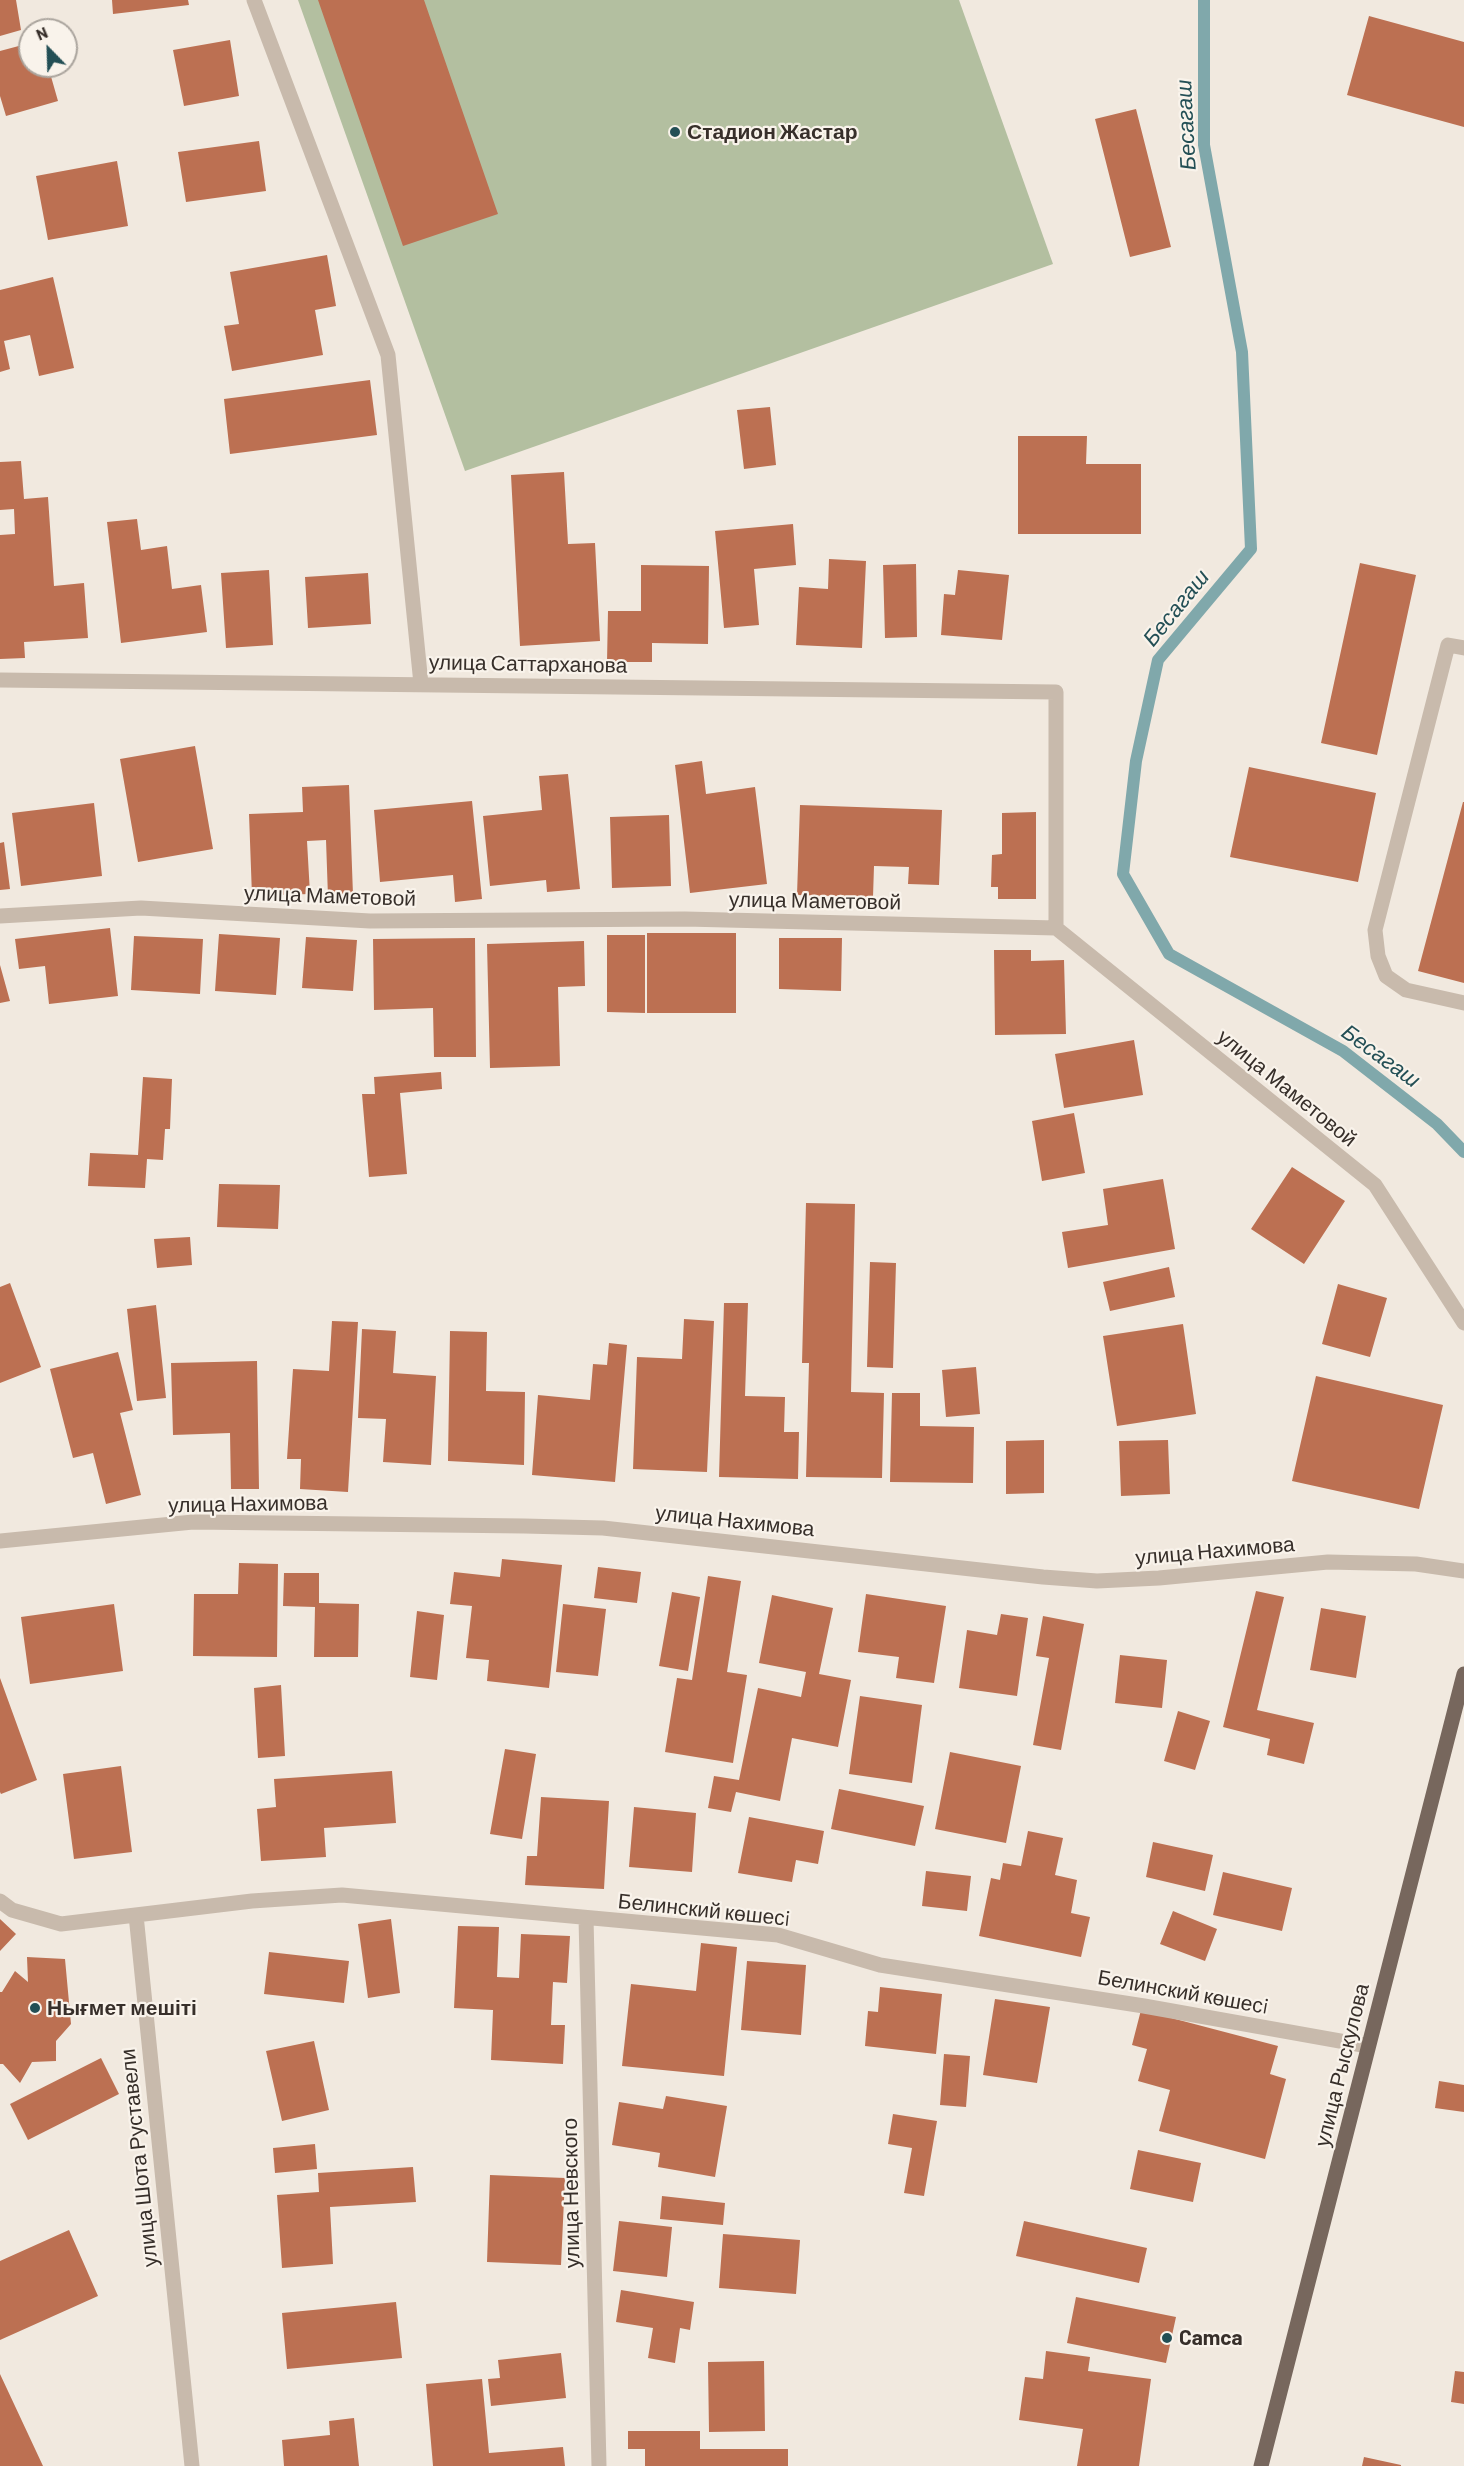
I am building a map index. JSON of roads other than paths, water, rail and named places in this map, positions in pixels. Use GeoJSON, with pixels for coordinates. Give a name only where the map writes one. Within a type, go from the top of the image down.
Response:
{"type":"FeatureCollection","features":[{"type":"Feature","properties":{"kind":"main road","name":"улица Рыскулова"},"geometry":{"type":"LineString","coordinates":[[1261,2466],[1464,1674]]}},
{"type":"Feature","properties":{"kind":"street"},"geometry":{"type":"LineString","coordinates":[[254,0],[388,355],[421,684]]}},
{"type":"Feature","properties":{"kind":"street"},"geometry":{"type":"LineString","coordinates":[[1464,648],[1448,645],[1375,930],[1378,956],[1386,976],[1406,990],[1464,1003]]}},
{"type":"Feature","properties":{"kind":"street","name":"улица Саттарханова"},"geometry":{"type":"LineString","coordinates":[[0,680],[1056,692],[1056,928]]}},
{"type":"Feature","properties":{"kind":"street","name":"улица Маметовой"},"geometry":{"type":"LineString","coordinates":[[0,916],[141,908],[370,921],[685,919],[1056,928],[1375,1185],[1464,1323]]}},
{"type":"Feature","properties":{"kind":"street","name":"улица Нахимова"},"geometry":{"type":"LineString","coordinates":[[0,1541],[193,1522],[547,1526],[603,1528],[1097,1581],[1159,1578],[1328,1562],[1416,1564],[1464,1571]]}},
{"type":"Feature","properties":{"kind":"street","name":"Белинский көшесi"},"geometry":{"type":"LineString","coordinates":[[136,1915],[252,1900],[342,1895],[778,1935],[880,1965],[1144,2006],[1368,2046]]}},
{"type":"Feature","properties":{"kind":"street"},"geometry":{"type":"LineString","coordinates":[[0,1901],[12,1910],[61,1924],[136,1915]]}},
{"type":"Feature","properties":{"kind":"street","name":"улица Шота Руставели"},"geometry":{"type":"LineString","coordinates":[[136,1915],[192,2466]]}},
{"type":"Feature","properties":{"kind":"street","name":"улица Невского"},"geometry":{"type":"LineString","coordinates":[[586,1918],[599,2466]]}},
{"type":"Feature","properties":{"kind":"waterway","name":"Бесагаш"},"geometry":{"type":"LineString","coordinates":[[1204,0],[1204,145],[1242,352],[1251,549],[1158,660],[1136,761],[1123,874],[1169,954],[1343,1051],[1437,1124],[1464,1152]]}},
{"type":"Feature","properties":{"kind":"place","name":"Стадион Жастар"},"geometry":{"type":"Point","coordinates":[675,132]}},
{"type":"Feature","properties":{"kind":"place","name":"Нығмет мешіті"},"geometry":{"type":"Point","coordinates":[35,2008]}},
{"type":"Feature","properties":{"kind":"place","name":"Camca"},"geometry":{"type":"Point","coordinates":[1167,2338]}}]}
